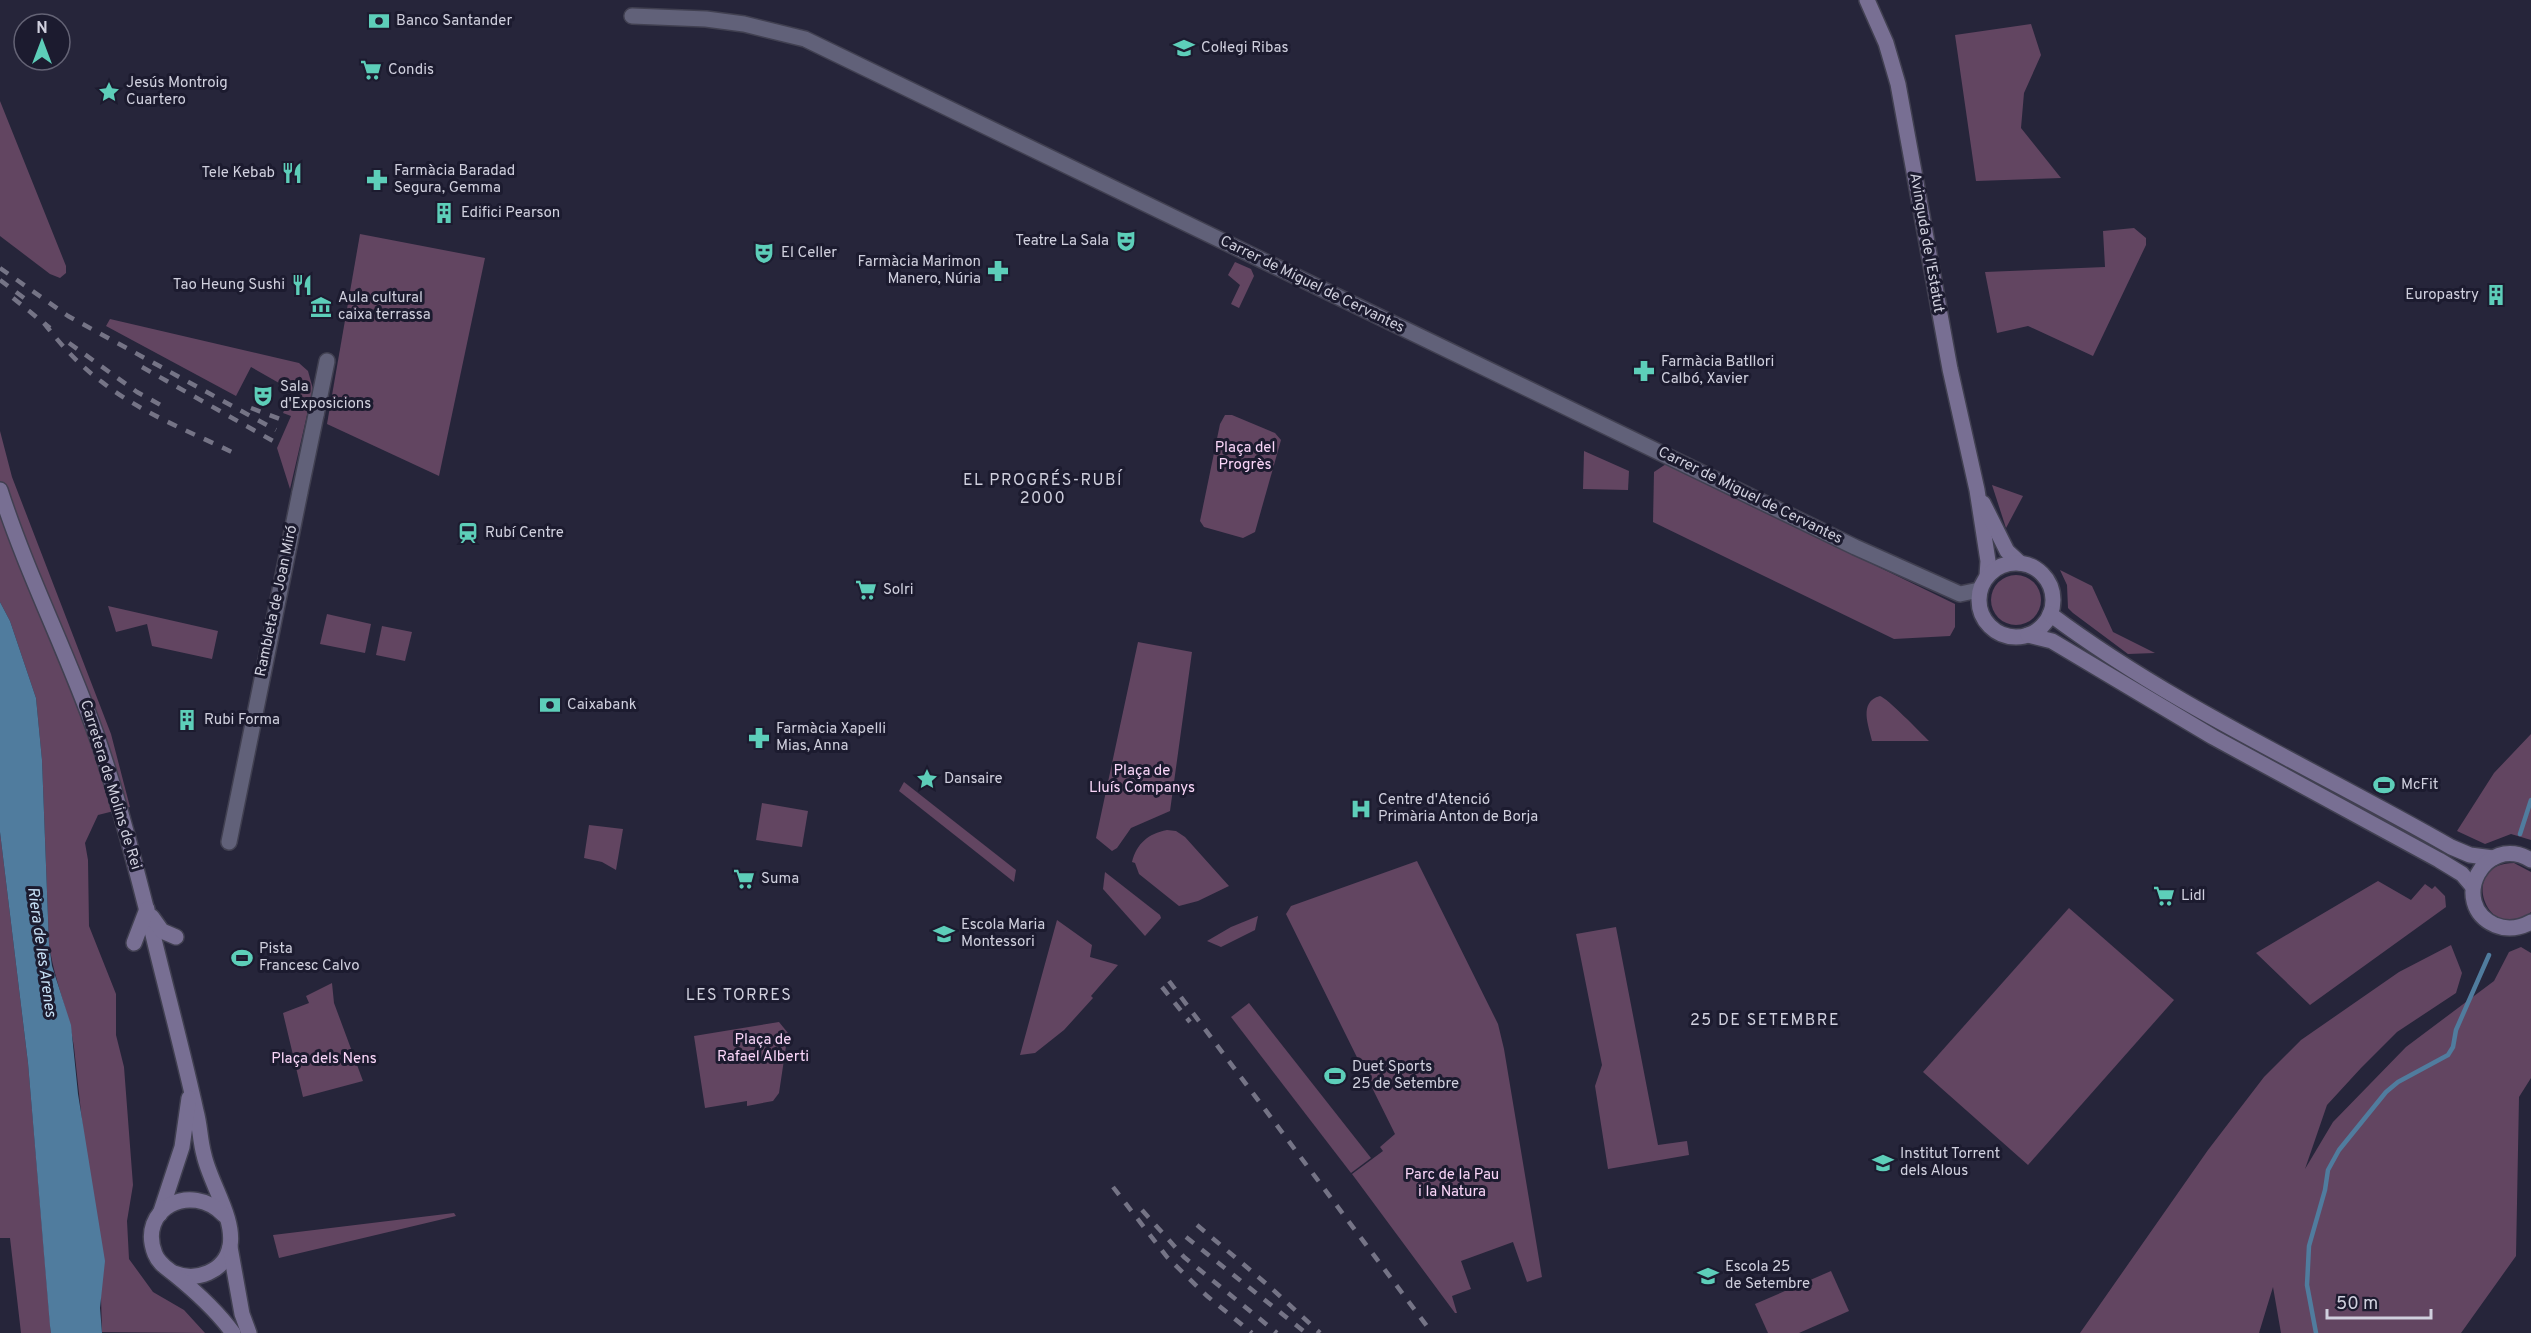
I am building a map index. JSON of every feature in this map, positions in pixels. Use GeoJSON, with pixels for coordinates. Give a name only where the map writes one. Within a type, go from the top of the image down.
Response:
{"type":"FeatureCollection","features":[{"type":"Feature","properties":{"kind":"main road","name":"Avinguda de l'Estatut"},"geometry":{"type":"LineString","coordinates":[[1867,0],[1886,43],[1898,84],[1950,369],[1977,490],[1988,561],[1987,576]]}},
{"type":"Feature","properties":{"kind":"main road","name":"Carretera de Molins de Rei"},"geometry":{"type":"LineString","coordinates":[[0,490],[16,541],[63,649],[96,734],[124,823],[196,1111],[204,1158],[230,1229],[230,1247],[242,1314],[249,1333]]}},
{"type":"Feature","properties":{"kind":"main road","name":"Avinguda de l'Estatut"},"geometry":{"type":"LineString","coordinates":[[1977,490],[2007,551],[2020,563]]}},
{"type":"Feature","properties":{"kind":"main road"},"geometry":{"type":"LineString","coordinates":[[2028,635],[2041,627],[2050,614],[2053,601],[2048,581],[2032,567],[2020,563],[2001,566],[1987,576],[1979,590],[1979,607],[1986,622],[1995,630],[2008,636],[2028,635],[2052,641],[2213,737],[2439,860],[2462,874],[2473,887]]}},
{"type":"Feature","properties":{"kind":"main road"},"geometry":{"type":"LineString","coordinates":[[2050,614],[2103,652],[2251,739],[2451,847],[2470,855],[2493,858],[2513,854],[2531,860]]}},
{"type":"Feature","properties":{"kind":"main road"},"geometry":{"type":"LineString","coordinates":[[2493,858],[2478,871],[2473,887],[2475,905],[2490,922],[2508,928],[2529,924]]}},
{"type":"Feature","properties":{"kind":"main road"},"geometry":{"type":"LineString","coordinates":[[147,909],[162,931],[176,938]]}},
{"type":"Feature","properties":{"kind":"main road"},"geometry":{"type":"LineString","coordinates":[[134,943],[147,909]]}},
{"type":"Feature","properties":{"kind":"main road","name":"Carretera de Molins de Rei"},"geometry":{"type":"LineString","coordinates":[[190,1089],[182,1147],[160,1214],[152,1231],[152,1246],[159,1261],[215,1311],[233,1333]]}},
{"type":"Feature","properties":{"kind":"main road"},"geometry":{"type":"LineString","coordinates":[[160,1214],[174,1203],[193,1199],[213,1205],[226,1218]]}},
{"type":"Feature","properties":{"kind":"main road"},"geometry":{"type":"LineString","coordinates":[[174,1273],[195,1277],[212,1272],[222,1263],[230,1247]]}},
{"type":"Feature","properties":{"kind":"street","name":"Carrer de Miguel de Cervantes"},"geometry":{"type":"LineString","coordinates":[[632,16],[706,19],[735,23],[805,39],[1855,547],[1960,594],[1979,590]]}},
{"type":"Feature","properties":{"kind":"street","name":"Rambleta de Joan Miró"},"geometry":{"type":"LineString","coordinates":[[229,842],[327,361]]}},
{"type":"Feature","properties":{"kind":"green space"},"geometry":{"type":"Polygon","coordinates":[[[2031,24],[2041,55],[2024,93],[2021,128],[2061,178],[1976,181],[1955,35],[2031,24]]]}},
{"type":"Feature","properties":{"kind":"green space"},"geometry":{"type":"Polygon","coordinates":[[[0,101],[66,266],[66,273],[60,278],[50,274],[0,236],[0,101]]]}},
{"type":"Feature","properties":{"kind":"green space"},"geometry":{"type":"Polygon","coordinates":[[[2134,228],[2146,238],[2146,245],[2093,356],[2028,326],[1997,333],[1985,272],[2105,267],[2103,231],[2134,228]]]}},
{"type":"Feature","properties":{"kind":"green space"},"geometry":{"type":"Polygon","coordinates":[[[360,234],[485,258],[439,476],[327,424],[360,234]]]}},
{"type":"Feature","properties":{"kind":"green space"},"geometry":{"type":"Polygon","coordinates":[[[1235,262],[1251,269],[1254,276],[1239,308],[1231,304],[1240,285],[1228,275],[1235,262]]]}},
{"type":"Feature","properties":{"kind":"green space"},"geometry":{"type":"Polygon","coordinates":[[[110,319],[299,363],[308,371],[313,389],[290,489],[277,448],[291,416],[283,413],[293,391],[251,367],[236,396],[106,326],[110,319]]]}},
{"type":"Feature","properties":{"kind":"green space","name":"Plaça del Progrès"},"geometry":{"type":"Polygon","coordinates":[[[1225,415],[1232,415],[1275,433],[1281,440],[1255,532],[1243,538],[1204,527],[1200,521],[1220,424],[1225,415]]]}},
{"type":"Feature","properties":{"kind":"green space"},"geometry":{"type":"Polygon","coordinates":[[[0,431],[12,477],[111,734],[130,807],[98,815],[85,843],[88,860],[89,926],[116,994],[116,1035],[124,1067],[133,1185],[127,1221],[129,1259],[153,1292],[184,1310],[205,1333],[102,1332],[101,1298],[74,1047],[49,944],[42,760],[36,698],[10,621],[0,602],[0,431]]]}},
{"type":"Feature","properties":{"kind":"green space"},"geometry":{"type":"Polygon","coordinates":[[[1584,451],[1629,471],[1628,490],[1583,489],[1584,451]]]}},
{"type":"Feature","properties":{"kind":"green space"},"geometry":{"type":"Polygon","coordinates":[[[1666,464],[1955,604],[1955,627],[1950,636],[1894,639],[1653,522],[1654,472],[1666,464]]]}},
{"type":"Feature","properties":{"kind":"green space"},"geometry":{"type":"Polygon","coordinates":[[[1992,485],[2023,496],[2006,528],[1992,485]]]}},
{"type":"Feature","properties":{"kind":"green space"},"geometry":{"type":"Polygon","coordinates":[[[2060,570],[2092,586],[2113,632],[2155,653],[2128,654],[2073,613],[2068,608],[2067,585],[2060,570]]]}},
{"type":"Feature","properties":{"kind":"green space"},"geometry":{"type":"Polygon","coordinates":[[[2016,575],[2025,577],[2036,586],[2041,600],[2039,609],[2030,620],[2016,625],[2007,623],[1996,614],[1991,600],[1993,591],[2002,580],[2016,575]]]}},
{"type":"Feature","properties":{"kind":"green space"},"geometry":{"type":"Polygon","coordinates":[[[108,606],[218,631],[212,659],[152,646],[147,624],[116,632],[108,606]]]}},
{"type":"Feature","properties":{"kind":"green space"},"geometry":{"type":"Polygon","coordinates":[[[327,614],[371,624],[365,653],[320,644],[327,614]]]}},
{"type":"Feature","properties":{"kind":"green space"},"geometry":{"type":"Polygon","coordinates":[[[382,626],[412,632],[405,661],[376,655],[382,626]]]}},
{"type":"Feature","properties":{"kind":"green space","name":"Plaça de Lluís Companys"},"geometry":{"type":"Polygon","coordinates":[[[1138,642],[1192,652],[1170,811],[1131,828],[1117,848],[1112,851],[1096,838],[1138,642]]]}},
{"type":"Feature","properties":{"kind":"green space"},"geometry":{"type":"Polygon","coordinates":[[[1880,696],[1929,741],[1872,741],[1867,722],[1867,709],[1873,699],[1880,696]]]}},
{"type":"Feature","properties":{"kind":"green space"},"geometry":{"type":"Polygon","coordinates":[[[2189,711],[2426,842],[2423,846],[2187,715],[2189,711]]]}},
{"type":"Feature","properties":{"kind":"green space"},"geometry":{"type":"Polygon","coordinates":[[[2531,734],[2531,840],[2511,834],[2485,844],[2457,831],[2494,773],[2531,734]]]}},
{"type":"Feature","properties":{"kind":"green space"},"geometry":{"type":"Polygon","coordinates":[[[904,782],[1016,870],[1014,882],[899,791],[904,782]]]}},
{"type":"Feature","properties":{"kind":"green space"},"geometry":{"type":"Polygon","coordinates":[[[762,803],[808,811],[802,847],[756,840],[762,803]]]}},
{"type":"Feature","properties":{"kind":"green space"},"geometry":{"type":"Polygon","coordinates":[[[589,825],[623,829],[616,870],[602,862],[584,858],[589,825]]]}},
{"type":"Feature","properties":{"kind":"green space"},"geometry":{"type":"Polygon","coordinates":[[[1167,830],[1176,831],[1185,837],[1229,886],[1198,901],[1179,906],[1139,874],[1135,863],[1132,862],[1140,845],[1154,834],[1167,830]]]}},
{"type":"Feature","properties":{"kind":"green space"},"geometry":{"type":"Polygon","coordinates":[[[0,832],[28,1063],[51,1333],[21,1333],[10,1238],[0,1238],[0,832]]]}},
{"type":"Feature","properties":{"kind":"green space","name":"Parc de la Pau i la Natura"},"geometry":{"type":"Polygon","coordinates":[[[1417,861],[1498,1024],[1542,1277],[1527,1282],[1513,1242],[1461,1261],[1471,1289],[1452,1296],[1457,1313],[1352,1174],[1383,1151],[1380,1147],[1395,1134],[1286,914],[1291,906],[1417,861]]]}},
{"type":"Feature","properties":{"kind":"green space"},"geometry":{"type":"Polygon","coordinates":[[[2514,863],[2531,872],[2531,912],[2516,920],[2502,920],[2491,912],[2485,901],[2483,888],[2486,876],[2496,867],[2514,863]]]}},
{"type":"Feature","properties":{"kind":"green space"},"geometry":{"type":"Polygon","coordinates":[[[1105,872],[1160,915],[1161,918],[1145,936],[1103,889],[1105,872]]]}},
{"type":"Feature","properties":{"kind":"green space"},"geometry":{"type":"Polygon","coordinates":[[[2378,881],[2411,900],[2425,884],[2432,889],[2435,886],[2445,896],[2446,907],[2310,1005],[2256,953],[2378,881]]]}},
{"type":"Feature","properties":{"kind":"green space"},"geometry":{"type":"Polygon","coordinates":[[[2069,908],[2174,1000],[2028,1165],[1923,1072],[2069,908]]]}},
{"type":"Feature","properties":{"kind":"green space"},"geometry":{"type":"Polygon","coordinates":[[[1258,916],[1255,930],[1221,947],[1207,941],[1231,927],[1258,916]]]}},
{"type":"Feature","properties":{"kind":"green space"},"geometry":{"type":"Polygon","coordinates":[[[1057,920],[1092,945],[1090,957],[1118,965],[1091,996],[1093,998],[1064,1030],[1035,1053],[1020,1055],[1057,920]]]}},
{"type":"Feature","properties":{"kind":"green space"},"geometry":{"type":"Polygon","coordinates":[[[1616,927],[1658,1145],[1687,1141],[1689,1155],[1608,1169],[1595,1086],[1602,1065],[1576,934],[1616,927]]]}},
{"type":"Feature","properties":{"kind":"green space"},"geometry":{"type":"Polygon","coordinates":[[[2451,945],[2462,973],[2456,993],[2397,1032],[2327,1105],[2305,1169],[2333,1122],[2406,1047],[2494,981],[2509,952],[2521,947],[2531,953],[2531,1078],[2519,1097],[2516,1256],[2461,1333],[2281,1333],[2273,1287],[2259,1333],[2080,1333],[2208,1150],[2264,1077],[2301,1040],[2399,972],[2451,945]]]}},
{"type":"Feature","properties":{"kind":"green space","name":"Plaça dels Nens"},"geometry":{"type":"Polygon","coordinates":[[[332,983],[334,1003],[363,1081],[303,1097],[283,1013],[309,1003],[306,996],[332,983]]]}},
{"type":"Feature","properties":{"kind":"green space"},"geometry":{"type":"Polygon","coordinates":[[[1249,1003],[1371,1158],[1351,1173],[1231,1017],[1249,1003]]]}},
{"type":"Feature","properties":{"kind":"green space","name":"Plaça de Rafael Alberti"},"geometry":{"type":"Polygon","coordinates":[[[779,1022],[788,1033],[779,1093],[773,1101],[747,1106],[747,1101],[705,1108],[694,1036],[779,1022]]]}},
{"type":"Feature","properties":{"kind":"green space"},"geometry":{"type":"Polygon","coordinates":[[[454,1213],[456,1216],[279,1258],[273,1235],[454,1213]]]}},
{"type":"Feature","properties":{"kind":"green space"},"geometry":{"type":"Polygon","coordinates":[[[1831,1271],[1849,1311],[1799,1333],[1768,1333],[1755,1304],[1831,1271]]]}},
{"type":"Feature","properties":{"kind":"water","name":"Riera de les Arenes"},"geometry":{"type":"Polygon","coordinates":[[[0,602],[10,621],[36,698],[42,760],[49,944],[52,966],[71,1025],[78,1094],[105,1261],[100,1308],[102,1333],[51,1333],[50,1326],[28,1063],[0,832],[0,602]]]}},
{"type":"Feature","properties":{"kind":"waterway"},"geometry":{"type":"LineString","coordinates":[[2520,834],[2531,800]]}},
{"type":"Feature","properties":{"kind":"waterway"},"geometry":{"type":"LineString","coordinates":[[2316,1333],[2307,1285],[2309,1246],[2325,1190],[2328,1170],[2339,1150],[2386,1092],[2398,1082],[2448,1055],[2453,1047],[2456,1030],[2489,955]]}},
{"type":"Feature","properties":{"kind":"railway"},"geometry":{"type":"LineString","coordinates":[[0,268],[68,316],[276,430]]}},
{"type":"Feature","properties":{"kind":"railway"},"geometry":{"type":"LineString","coordinates":[[0,280],[28,301]]}},
{"type":"Feature","properties":{"kind":"railway"},"geometry":{"type":"LineString","coordinates":[[13,298],[50,328]]}},
{"type":"Feature","properties":{"kind":"railway"},"geometry":{"type":"LineString","coordinates":[[44,323],[78,362],[134,404],[240,456]]}},
{"type":"Feature","properties":{"kind":"railway"},"geometry":{"type":"LineString","coordinates":[[69,343],[137,392],[166,408]]}},
{"type":"Feature","properties":{"kind":"railway"},"geometry":{"type":"LineString","coordinates":[[142,367],[273,441]]}},
{"type":"Feature","properties":{"kind":"railway"},"geometry":{"type":"LineString","coordinates":[[251,408],[285,421]]}},
{"type":"Feature","properties":{"kind":"railway"},"geometry":{"type":"LineString","coordinates":[[1169,981],[1432,1333]]}},
{"type":"Feature","properties":{"kind":"railway"},"geometry":{"type":"LineString","coordinates":[[1162,987],[1190,1022]]}},
{"type":"Feature","properties":{"kind":"railway"},"geometry":{"type":"LineString","coordinates":[[1113,1187],[1167,1257],[1207,1296],[1252,1333]]}},
{"type":"Feature","properties":{"kind":"railway"},"geometry":{"type":"LineString","coordinates":[[1142,1210],[1184,1257],[1277,1333]]}},
{"type":"Feature","properties":{"kind":"railway"},"geometry":{"type":"LineString","coordinates":[[1197,1225],[1320,1333]]}},
{"type":"Feature","properties":{"kind":"railway"},"geometry":{"type":"LineString","coordinates":[[1186,1237],[1306,1333]]}},
{"type":"Feature","properties":{"kind":"place","name":"Banco Santander"},"geometry":{"type":"Point","coordinates":[379,21]}},
{"type":"Feature","properties":{"kind":"place","name":"Col·legi Ribas"},"geometry":{"type":"Point","coordinates":[1184,48]}},
{"type":"Feature","properties":{"kind":"place","name":"Condis"},"geometry":{"type":"Point","coordinates":[371,70]}},
{"type":"Feature","properties":{"kind":"place","name":"Jesús Montroig Cuartero"},"geometry":{"type":"Point","coordinates":[109,92]}},
{"type":"Feature","properties":{"kind":"place","name":"Tele Kebab"},"geometry":{"type":"Point","coordinates":[292,173]}},
{"type":"Feature","properties":{"kind":"place","name":"Farmàcia Baradad Segura, Gemma"},"geometry":{"type":"Point","coordinates":[377,180]}},
{"type":"Feature","properties":{"kind":"place","name":"Edifici Pearson"},"geometry":{"type":"Point","coordinates":[444,213]}},
{"type":"Feature","properties":{"kind":"place","name":"Teatre La Sala"},"geometry":{"type":"Point","coordinates":[1126,241]}},
{"type":"Feature","properties":{"kind":"place","name":"El Celler"},"geometry":{"type":"Point","coordinates":[764,253]}},
{"type":"Feature","properties":{"kind":"place","name":"Farmàcia Marimon Manero, Núria"},"geometry":{"type":"Point","coordinates":[998,271]}},
{"type":"Feature","properties":{"kind":"place","name":"Tao Heung Sushi"},"geometry":{"type":"Point","coordinates":[302,285]}},
{"type":"Feature","properties":{"kind":"place","name":"Europastry"},"geometry":{"type":"Point","coordinates":[2496,295]}},
{"type":"Feature","properties":{"kind":"place","name":"Aula cultural caixa terrassa"},"geometry":{"type":"Point","coordinates":[321,307]}},
{"type":"Feature","properties":{"kind":"place","name":"Farmàcia Batllori Calbó, Xavier"},"geometry":{"type":"Point","coordinates":[1644,371]}},
{"type":"Feature","properties":{"kind":"place","name":"Sala d'Exposicions"},"geometry":{"type":"Point","coordinates":[263,396]}},
{"type":"Feature","properties":{"kind":"place","name":"Rubí Centre"},"geometry":{"type":"Point","coordinates":[468,533]}},
{"type":"Feature","properties":{"kind":"place","name":"Solri"},"geometry":{"type":"Point","coordinates":[866,590]}},
{"type":"Feature","properties":{"kind":"place","name":"Caixabank"},"geometry":{"type":"Point","coordinates":[550,705]}},
{"type":"Feature","properties":{"kind":"place","name":"Rubi Forma"},"geometry":{"type":"Point","coordinates":[187,720]}},
{"type":"Feature","properties":{"kind":"place","name":"Farmàcia Xapelli Mias, Anna"},"geometry":{"type":"Point","coordinates":[759,738]}},
{"type":"Feature","properties":{"kind":"place","name":"Dansaire"},"geometry":{"type":"Point","coordinates":[927,779]}},
{"type":"Feature","properties":{"kind":"place","name":"McFit"},"geometry":{"type":"Point","coordinates":[2384,785]}},
{"type":"Feature","properties":{"kind":"place","name":"Centre d'Atenció Primària Anton de Borja"},"geometry":{"type":"Point","coordinates":[1361,809]}},
{"type":"Feature","properties":{"kind":"place","name":"Suma"},"geometry":{"type":"Point","coordinates":[744,879]}},
{"type":"Feature","properties":{"kind":"place","name":"Lidl"},"geometry":{"type":"Point","coordinates":[2164,896]}},
{"type":"Feature","properties":{"kind":"place","name":"Escola Maria Montessori"},"geometry":{"type":"Point","coordinates":[944,934]}},
{"type":"Feature","properties":{"kind":"place","name":"Pista Francesc Calvo"},"geometry":{"type":"Point","coordinates":[242,958]}},
{"type":"Feature","properties":{"kind":"place","name":"Duet Sports 25 de Setembre"},"geometry":{"type":"Point","coordinates":[1335,1076]}},
{"type":"Feature","properties":{"kind":"place","name":"Institut Torrent dels Alous"},"geometry":{"type":"Point","coordinates":[1883,1163]}},
{"type":"Feature","properties":{"kind":"place","name":"Escola 25 de Setembre"},"geometry":{"type":"Point","coordinates":[1708,1276]}},
{"type":"Feature","properties":{"kind":"district","name":"EL PROGRÉS-RUBÍ 2000"},"geometry":{"type":"Point","coordinates":[1043,490]}},
{"type":"Feature","properties":{"kind":"district","name":"LES TORRES"},"geometry":{"type":"Point","coordinates":[739,996]}},
{"type":"Feature","properties":{"kind":"district","name":"25 DE SETEMBRE"},"geometry":{"type":"Point","coordinates":[1765,1021]}}]}
